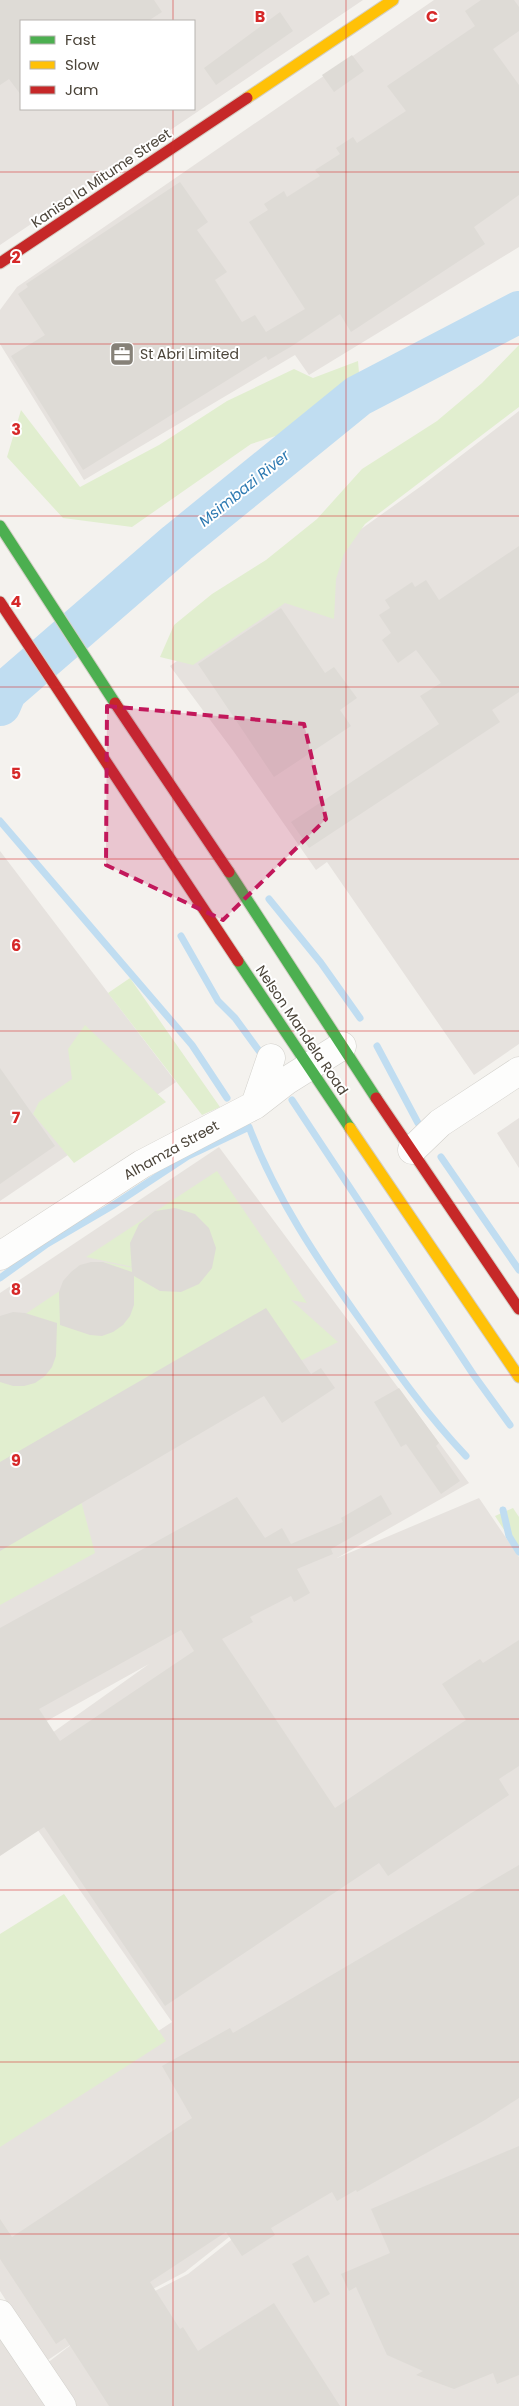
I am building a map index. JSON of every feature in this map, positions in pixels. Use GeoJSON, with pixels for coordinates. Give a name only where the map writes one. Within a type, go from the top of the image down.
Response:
{"type":"FeatureCollection","features":[{"type":"Feature","properties":{"kind":"main road","name":"Kanisa la Mitume Street"},"geometry":{"type":"LineString","coordinates":[[0,263],[393,0]]}},
{"type":"Feature","properties":{"kind":"main road","name":"Nelson Mandela Road"},"geometry":{"type":"LineString","coordinates":[[0,526],[98,679],[218,855],[342,1046],[519,1309]]}},
{"type":"Feature","properties":{"kind":"main road","name":"Nelson Mandela Road"},"geometry":{"type":"LineString","coordinates":[[0,602],[308,1067],[519,1376]]}},
{"type":"Feature","properties":{"kind":"street","name":"Alhamza Street"},"geometry":{"type":"LineString","coordinates":[[0,1256],[142,1164],[255,1105],[308,1067],[342,1046]]}},
{"type":"Feature","properties":{"kind":"street"},"geometry":{"type":"LineString","coordinates":[[255,1105],[271,1058]]}},
{"type":"Feature","properties":{"kind":"street"},"geometry":{"type":"LineString","coordinates":[[412,1150],[440,1123],[519,1071]]}},
{"type":"Feature","properties":{"kind":"street"},"geometry":{"type":"LineString","coordinates":[[0,2314],[62,2406]]}},
{"type":"Feature","properties":{"kind":"highlighted area"},"geometry":{"type":"Polygon","coordinates":[[[107,706],[304,724],[326,819],[223,920],[106,865],[107,706]]]}},
{"type":"Feature","properties":{"kind":"shaded area"},"geometry":{"type":"Polygon","coordinates":[[[0,0],[363,0],[0,245],[0,0]]]}},
{"type":"Feature","properties":{"kind":"shaded area"},"geometry":{"type":"Polygon","coordinates":[[[434,0],[519,0],[519,247],[309,375],[295,355],[84,480],[0,344],[0,310],[17,287],[434,0]]]}},
{"type":"Feature","properties":{"kind":"shaded area"},"geometry":{"type":"Polygon","coordinates":[[[519,411],[519,1044],[474,1075],[327,862],[316,870],[234,752],[170,666],[424,484],[519,411]]]}},
{"type":"Feature","properties":{"kind":"shaded area"},"geometry":{"type":"Polygon","coordinates":[[[0,851],[176,1082],[0,1201],[0,851]]]}},
{"type":"Feature","properties":{"kind":"shaded area"},"geometry":{"type":"Polygon","coordinates":[[[519,1118],[519,1168],[497,1133],[519,1118]]]}},
{"type":"Feature","properties":{"kind":"shaded area"},"geometry":{"type":"Polygon","coordinates":[[[219,1147],[469,1483],[337,1558],[479,1498],[519,1557],[519,2067],[271,2204],[185,2272],[151,2290],[45,2362],[0,2291],[0,2135],[172,2022],[0,1776],[0,1770],[149,1664],[0,1747],[0,1293],[219,1147]]]}},
{"type":"Feature","properties":{"kind":"shaded area"},"geometry":{"type":"Polygon","coordinates":[[[519,2068],[519,2406],[67,2406],[42,2367],[80,2338],[153,2292],[188,2274],[250,2225],[519,2068]]]}},
{"type":"Feature","properties":{"kind":"shaded area"},"geometry":{"type":"Polygon","coordinates":[[[0,2328],[54,2406],[0,2406],[0,2328]]]}},
{"type":"Feature","properties":{"kind":"green space"},"geometry":{"type":"Polygon","coordinates":[[[519,345],[519,407],[365,524],[344,554],[336,579],[334,619],[285,603],[193,665],[160,657],[174,625],[212,594],[266,560],[317,519],[362,469],[437,421],[482,383],[519,345]]]}},
{"type":"Feature","properties":{"kind":"green space"},"geometry":{"type":"Polygon","coordinates":[[[358,361],[362,408],[251,444],[132,527],[63,518],[7,457],[21,410],[80,487],[159,445],[227,401],[294,369],[313,378],[358,361]]]}},
{"type":"Feature","properties":{"kind":"green space"},"geometry":{"type":"Polygon","coordinates":[[[130,978],[220,1107],[202,1115],[108,993],[130,978]]]}},
{"type":"Feature","properties":{"kind":"green space"},"geometry":{"type":"Polygon","coordinates":[[[85,1025],[166,1102],[74,1163],[33,1114],[39,1102],[72,1079],[68,1049],[85,1025]]]}},
{"type":"Feature","properties":{"kind":"green space"},"geometry":{"type":"Polygon","coordinates":[[[217,1171],[307,1303],[291,1300],[338,1342],[74,1475],[95,1553],[0,1605],[0,1331],[103,1262],[185,1278],[86,1257],[217,1171]]]}},
{"type":"Feature","properties":{"kind":"green space"},"geometry":{"type":"Polygon","coordinates":[[[513,1508],[519,1517],[519,1553],[495,1516],[513,1508]]]}},
{"type":"Feature","properties":{"kind":"green space"},"geometry":{"type":"Polygon","coordinates":[[[64,1894],[166,2041],[0,2147],[0,1934],[64,1894]]]}},
{"type":"Feature","properties":{"kind":"building"},"geometry":{"type":"Polygon","coordinates":[[[0,0],[154,0],[162,12],[150,20],[20,20],[20,94],[9,79],[0,85],[0,0]]]}},
{"type":"Feature","properties":{"kind":"building"},"geometry":{"type":"Polygon","coordinates":[[[481,0],[514,0],[519,7],[519,31],[493,49],[519,85],[519,195],[474,227],[485,244],[351,332],[340,314],[268,360],[266,356],[83,470],[11,356],[45,335],[18,294],[28,287],[26,284],[180,182],[208,222],[197,230],[227,272],[215,280],[242,322],[255,315],[266,332],[305,309],[249,222],[268,210],[264,204],[284,191],[287,197],[320,176],[315,170],[340,154],[336,148],[353,137],[357,143],[406,111],[387,86],[475,26],[465,11],[481,0]]]}},
{"type":"Feature","properties":{"kind":"building"},"geometry":{"type":"Polygon","coordinates":[[[280,12],[293,31],[216,85],[204,68],[280,12]]]}},
{"type":"Feature","properties":{"kind":"building"},"geometry":{"type":"Polygon","coordinates":[[[352,55],[364,71],[334,92],[322,75],[352,55]]]}},
{"type":"Feature","properties":{"kind":"building"},"geometry":{"type":"Polygon","coordinates":[[[519,546],[519,692],[492,710],[500,722],[309,848],[291,822],[439,724],[420,696],[441,683],[416,650],[398,663],[382,640],[391,633],[379,615],[390,608],[385,600],[412,582],[415,587],[426,580],[439,600],[519,546]]]}},
{"type":"Feature","properties":{"kind":"building"},"geometry":{"type":"Polygon","coordinates":[[[281,608],[325,673],[334,667],[357,698],[340,710],[351,726],[274,777],[198,664],[281,608]]]}},
{"type":"Feature","properties":{"kind":"building"},"geometry":{"type":"Polygon","coordinates":[[[0,1068],[55,1146],[0,1184],[0,1068]]]}},
{"type":"Feature","properties":{"kind":"building"},"geometry":{"type":"Polygon","coordinates":[[[175,1208],[195,1214],[209,1228],[216,1248],[212,1268],[199,1284],[181,1292],[160,1291],[134,1276],[134,1305],[130,1316],[123,1325],[113,1332],[102,1336],[90,1335],[60,1325],[59,1292],[63,1281],[71,1272],[80,1265],[91,1262],[103,1262],[132,1272],[130,1243],[139,1224],[155,1211],[175,1208]]]}},
{"type":"Feature","properties":{"kind":"building"},"geometry":{"type":"Polygon","coordinates":[[[266,1308],[311,1374],[321,1368],[335,1388],[282,1423],[264,1396],[0,1551],[0,1462],[266,1308]]]}},
{"type":"Feature","properties":{"kind":"building"},"geometry":{"type":"Polygon","coordinates":[[[13,1312],[25,1313],[57,1323],[56,1356],[52,1367],[45,1376],[35,1383],[24,1386],[13,1386],[0,1382],[0,1316],[13,1312]]]}},
{"type":"Feature","properties":{"kind":"building"},"geometry":{"type":"Polygon","coordinates":[[[399,1388],[439,1443],[436,1446],[460,1481],[441,1494],[406,1444],[401,1447],[374,1402],[399,1388]]]}},
{"type":"Feature","properties":{"kind":"building"},"geometry":{"type":"Polygon","coordinates":[[[381,1495],[392,1514],[331,1549],[333,1554],[297,1569],[310,1593],[294,1602],[291,1596],[250,1617],[253,1622],[222,1639],[335,1808],[466,1720],[442,1684],[480,1659],[483,1663],[519,1640],[519,1766],[499,1779],[509,1795],[388,1876],[379,1863],[165,2006],[44,1827],[0,1856],[0,1628],[237,1497],[265,1538],[282,1528],[291,1544],[343,1522],[341,1518],[381,1495]],[[181,1630],[39,1709],[60,1741],[194,1651],[181,1630]]]}},
{"type":"Feature","properties":{"kind":"building"},"geometry":{"type":"Polygon","coordinates":[[[519,1865],[519,2098],[485,2120],[357,2192],[356,2190],[337,2201],[332,2192],[271,2228],[275,2235],[242,2256],[226,2232],[150,2282],[180,2329],[183,2327],[198,2351],[274,2303],[340,2406],[109,2406],[65,2338],[56,2344],[0,2259],[0,2219],[12,2237],[192,2118],[162,2066],[230,2028],[233,2033],[519,1865]]]}},
{"type":"Feature","properties":{"kind":"building"},"geometry":{"type":"Polygon","coordinates":[[[519,2146],[519,2375],[497,2384],[493,2373],[454,2389],[416,2375],[423,2371],[387,2355],[356,2287],[349,2291],[341,2274],[390,2253],[371,2209],[519,2146]]]}},
{"type":"Feature","properties":{"kind":"building"},"geometry":{"type":"Polygon","coordinates":[[[308,2255],[330,2294],[314,2303],[292,2264],[308,2255]]]}},
{"type":"Feature","properties":{"kind":"waterway","name":"Msimbazi River"},"geometry":{"type":"LineString","coordinates":[[0,705],[6,691],[177,543],[358,396],[519,312]]}},
{"type":"Feature","properties":{"kind":"waterway"},"geometry":{"type":"LineString","coordinates":[[0,821],[192,1045],[227,1098]]}},
{"type":"Feature","properties":{"kind":"waterway"},"geometry":{"type":"LineString","coordinates":[[269,899],[321,963],[360,1018]]}},
{"type":"Feature","properties":{"kind":"waterway"},"geometry":{"type":"LineString","coordinates":[[181,936],[218,1001],[235,1018],[265,1059]]}},
{"type":"Feature","properties":{"kind":"waterway"},"geometry":{"type":"LineString","coordinates":[[377,1046],[418,1123]]}},
{"type":"Feature","properties":{"kind":"waterway"},"geometry":{"type":"LineString","coordinates":[[292,1100],[473,1374],[510,1425]]}},
{"type":"Feature","properties":{"kind":"waterway"},"geometry":{"type":"LineString","coordinates":[[0,1278],[47,1244],[112,1206],[188,1156],[249,1127],[272,1179],[329,1275],[411,1390],[437,1424],[466,1456]]}},
{"type":"Feature","properties":{"kind":"waterway"},"geometry":{"type":"LineString","coordinates":[[441,1157],[519,1270]]}},
{"type":"Feature","properties":{"kind":"waterway"},"geometry":{"type":"LineString","coordinates":[[503,1510],[509,1536],[519,1552]]}},
{"type":"Feature","properties":{"kind":"traffic: fast"},"geometry":{"type":"LineString","coordinates":[[0,526],[115,703]]}},
{"type":"Feature","properties":{"kind":"traffic: fast"},"geometry":{"type":"LineString","coordinates":[[229,872],[376,1098]]}},
{"type":"Feature","properties":{"kind":"traffic: fast"},"geometry":{"type":"LineString","coordinates":[[238,961],[350,1128]]}},
{"type":"Feature","properties":{"kind":"traffic: slow"},"geometry":{"type":"LineString","coordinates":[[247,98],[393,0]]}},
{"type":"Feature","properties":{"kind":"traffic: slow"},"geometry":{"type":"LineString","coordinates":[[350,1128],[519,1377]]}},
{"type":"Feature","properties":{"kind":"traffic: jam"},"geometry":{"type":"LineString","coordinates":[[0,263],[247,98]]}},
{"type":"Feature","properties":{"kind":"traffic: jam"},"geometry":{"type":"LineString","coordinates":[[0,602],[238,961]]}},
{"type":"Feature","properties":{"kind":"traffic: jam"},"geometry":{"type":"LineString","coordinates":[[115,703],[229,872]]}},
{"type":"Feature","properties":{"kind":"traffic: jam"},"geometry":{"type":"LineString","coordinates":[[376,1098],[519,1309]]}},
{"type":"Feature","properties":{"kind":"place","name":"St Abri Limited"},"geometry":{"type":"Point","coordinates":[122,354]}}]}
